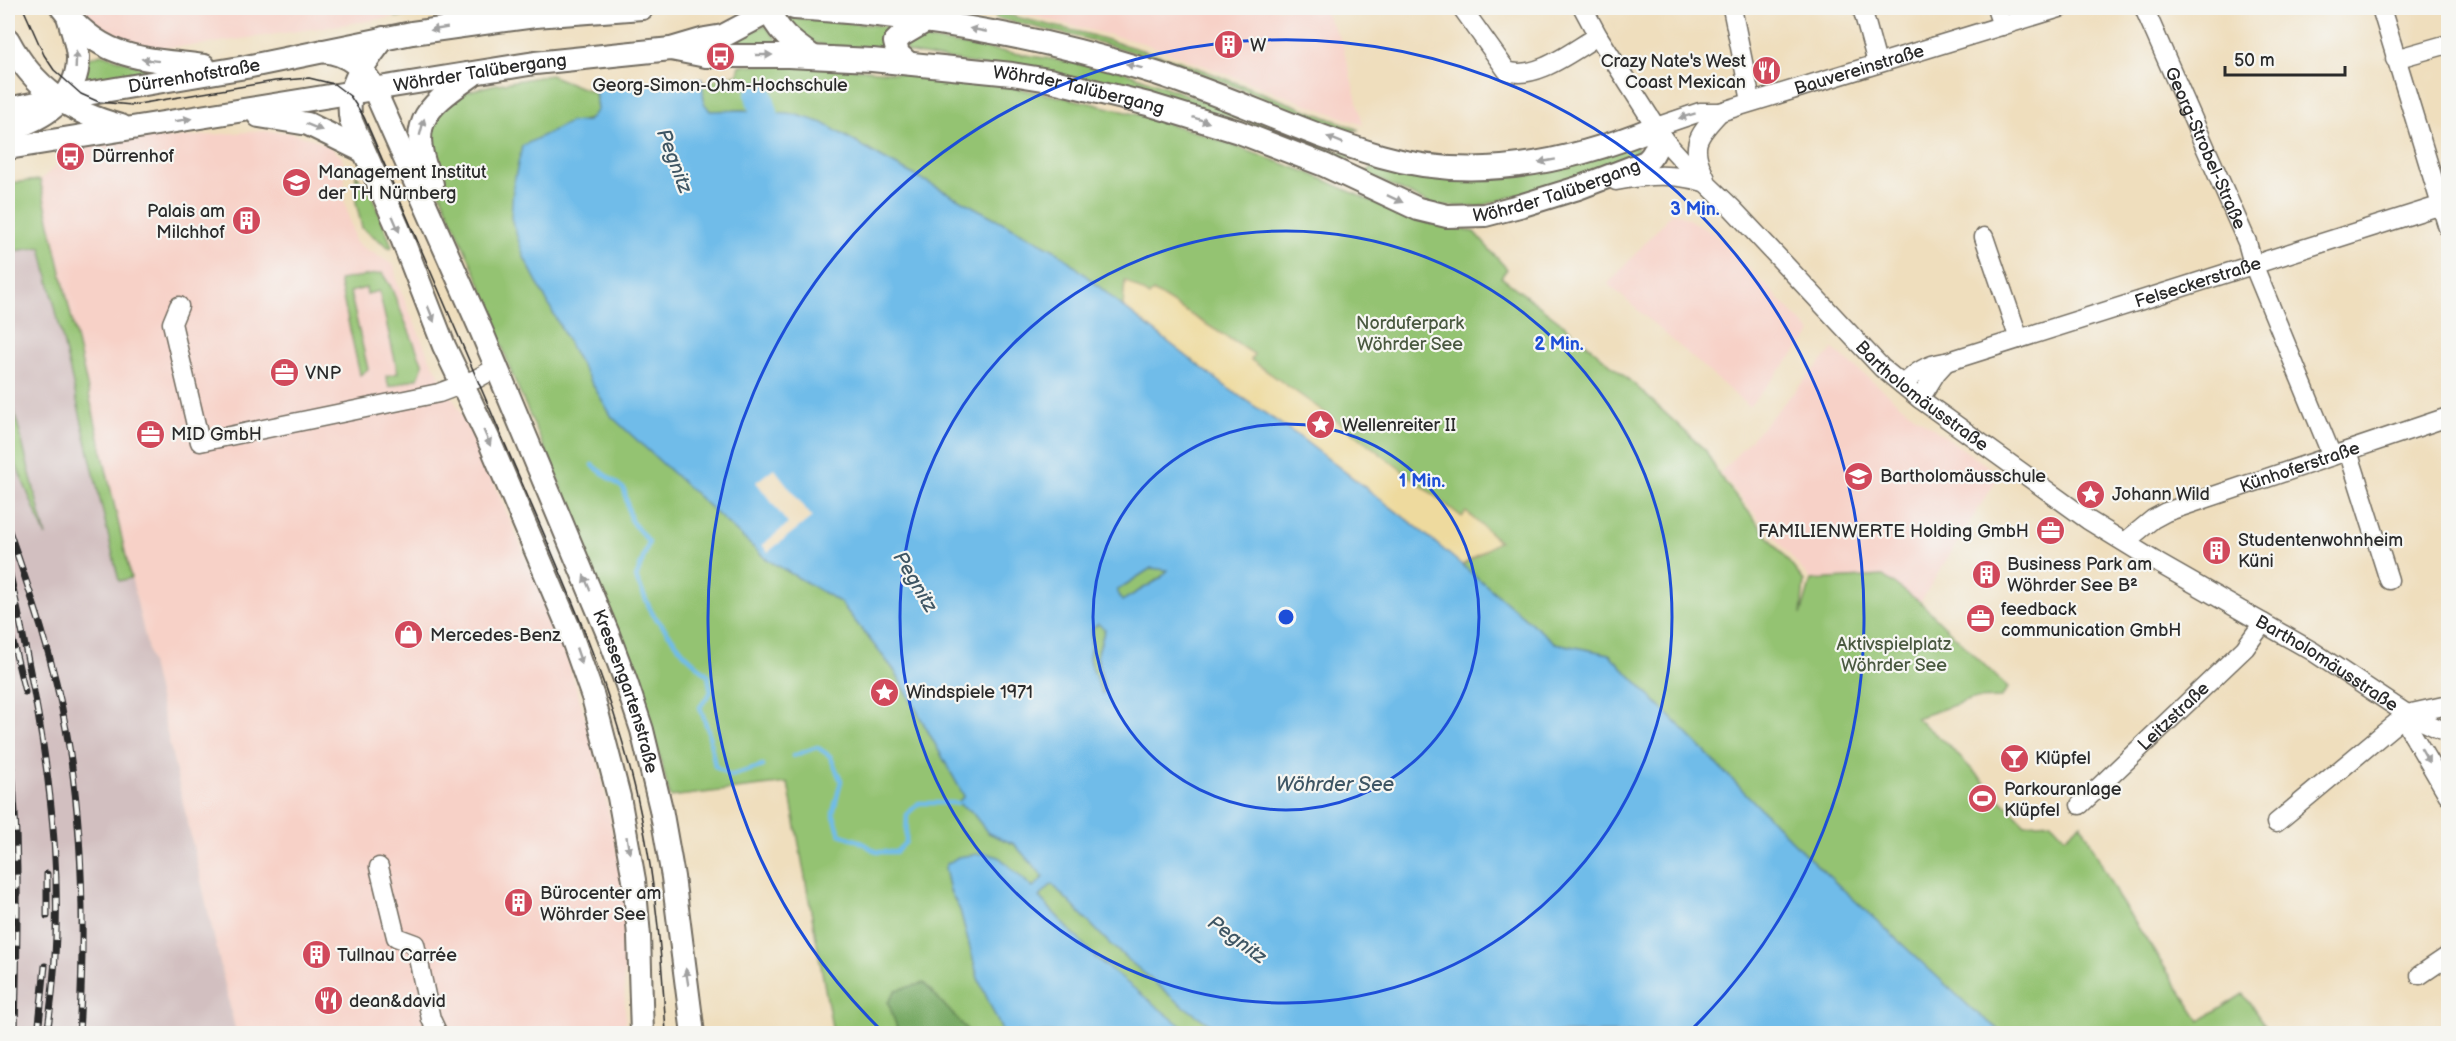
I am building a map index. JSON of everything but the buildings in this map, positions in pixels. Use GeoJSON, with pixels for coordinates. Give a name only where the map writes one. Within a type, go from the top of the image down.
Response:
{"type":"FeatureCollection","features":[{"type":"Feature","properties":{"kind":"main road"},"geometry":{"type":"LineString","coordinates":[[323,51],[470,24],[584,11],[642,8]]}},
{"type":"Feature","properties":{"kind":"main road","name":"Wöhrder Talübergang"},"geometry":{"type":"LineString","coordinates":[[374,89],[586,56],[705,47],[908,63],[1012,74],[1118,96],[1239,132],[1324,165],[1418,209],[1448,216],[1485,215],[1578,188],[1640,165],[1648,160],[1658,143],[1656,127],[1588,152],[1509,167],[1472,168],[1424,165],[1371,153],[1224,96],[1143,69],[1054,46],[876,11],[794,8]]}},
{"type":"Feature","properties":{"kind":"main road"},"geometry":{"type":"LineString","coordinates":[[705,47],[771,9],[783,33],[812,56]]}},
{"type":"Feature","properties":{"kind":"main road"},"geometry":{"type":"LineString","coordinates":[[65,11],[94,39],[125,55],[143,60],[229,69]]}},
{"type":"Feature","properties":{"kind":"main road"},"geometry":{"type":"LineString","coordinates":[[60,99],[74,80],[78,64],[77,48],[65,11]]}},
{"type":"Feature","properties":{"kind":"main road"},"geometry":{"type":"LineString","coordinates":[[908,63],[898,54],[895,42],[902,35],[926,21]]}},
{"type":"Feature","properties":{"kind":"main road","name":"Kressengartenstraße"},"geometry":{"type":"LineString","coordinates":[[384,38],[362,67],[350,94],[351,122],[383,194],[444,346],[568,626],[600,720],[619,797],[634,880],[639,936],[642,1034]]}},
{"type":"Feature","properties":{"kind":"main road"},"geometry":{"type":"LineString","coordinates":[[8,40],[30,75],[60,99],[83,114],[128,128]]}},
{"type":"Feature","properties":{"kind":"main road"},"geometry":{"type":"LineString","coordinates":[[323,51],[341,54],[362,67]]}},
{"type":"Feature","properties":{"kind":"main road","name":"Dürrenhofstraße"},"geometry":{"type":"LineString","coordinates":[[8,109],[323,51]]}},
{"type":"Feature","properties":{"kind":"main road","name":"Kressengartenstraße"},"geometry":{"type":"LineString","coordinates":[[362,67],[374,89],[496,368],[608,634],[642,730],[668,844],[689,989],[693,1034]]}},
{"type":"Feature","properties":{"kind":"main road","name":"Kressengartenstraße"},"geometry":{"type":"LineString","coordinates":[[450,264],[445,214],[422,159],[420,134],[426,115],[432,106],[473,74]]}},
{"type":"Feature","properties":{"kind":"main road"},"geometry":{"type":"LineString","coordinates":[[8,148],[374,89]]}},
{"type":"Feature","properties":{"kind":"main road","name":"Dürrenhofstraße"},"geometry":{"type":"LineString","coordinates":[[8,129],[32,121],[60,99]]}},
{"type":"Feature","properties":{"kind":"main road"},"geometry":{"type":"LineString","coordinates":[[237,112],[308,124],[363,151]]}},
{"type":"Feature","properties":{"kind":"main road"},"geometry":{"type":"LineString","coordinates":[[1324,165],[1358,165],[1365,162],[1371,153]]}},
{"type":"Feature","properties":{"kind":"street"},"geometry":{"type":"LineString","coordinates":[[1462,8],[1508,72],[1515,74],[1536,71],[1598,36]]}},
{"type":"Feature","properties":{"kind":"street","name":"Bartholomäusstraße"},"geometry":{"type":"LineString","coordinates":[[1582,8],[1656,127],[1685,163],[1708,184],[1873,360],[1920,399],[2088,520],[2312,651],[2407,714],[2448,733]]}},
{"type":"Feature","properties":{"kind":"street"},"geometry":{"type":"LineString","coordinates":[[1732,8],[1751,101]]}},
{"type":"Feature","properties":{"kind":"street"},"geometry":{"type":"LineString","coordinates":[[1862,8],[1877,63]]}},
{"type":"Feature","properties":{"kind":"street"},"geometry":{"type":"LineString","coordinates":[[1996,8],[2002,26]]}},
{"type":"Feature","properties":{"kind":"street","name":"Bauvereinstraße"},"geometry":{"type":"LineString","coordinates":[[1656,127],[1700,112],[1720,112],[2060,8]]}},
{"type":"Feature","properties":{"kind":"street","name":"Georg-Strobel-Straße"},"geometry":{"type":"LineString","coordinates":[[2144,8],[2247,242],[2253,264],[2340,454],[2389,580]]}},
{"type":"Feature","properties":{"kind":"street"},"geometry":{"type":"LineString","coordinates":[[2381,8],[2396,60],[2445,204],[2448,228]]}},
{"type":"Feature","properties":{"kind":"street"},"geometry":{"type":"LineString","coordinates":[[2396,60],[2448,44]]}},
{"type":"Feature","properties":{"kind":"street"},"geometry":{"type":"LineString","coordinates":[[1708,184],[1697,159],[1697,141],[1720,112]]}},
{"type":"Feature","properties":{"kind":"street"},"geometry":{"type":"LineString","coordinates":[[1578,188],[1659,174],[1683,177],[1708,184]]}},
{"type":"Feature","properties":{"kind":"street","name":"Felseckerstraße"},"geometry":{"type":"LineString","coordinates":[[1903,385],[1919,369],[1928,365],[1946,362],[2445,204]]}},
{"type":"Feature","properties":{"kind":"street"},"geometry":{"type":"LineString","coordinates":[[1984,237],[2019,339]]}},
{"type":"Feature","properties":{"kind":"street"},"geometry":{"type":"LineString","coordinates":[[179,306],[172,323],[200,442],[440,393],[463,385],[496,368]]}},
{"type":"Feature","properties":{"kind":"street"},"geometry":{"type":"LineString","coordinates":[[1920,399],[1936,373],[1946,362]]}},
{"type":"Feature","properties":{"kind":"street","name":"Künhoferstraße"},"geometry":{"type":"LineString","coordinates":[[2125,542],[2153,519],[2166,512],[2448,417]]}},
{"type":"Feature","properties":{"kind":"street","name":"Leitzstraße"},"geometry":{"type":"LineString","coordinates":[[2080,805],[2245,648],[2263,623]]}},
{"type":"Feature","properties":{"kind":"street"},"geometry":{"type":"LineString","coordinates":[[2276,823],[2407,714],[2448,705]]}},
{"type":"Feature","properties":{"kind":"street"},"geometry":{"type":"LineString","coordinates":[[2407,714],[2410,730],[2448,795]]}},
{"type":"Feature","properties":{"kind":"street"},"geometry":{"type":"LineString","coordinates":[[379,867],[396,937],[415,945],[434,1026]]}},
{"type":"Feature","properties":{"kind":"street"},"geometry":{"type":"LineString","coordinates":[[2420,975],[2448,956]]}},
{"type":"Feature","properties":{"kind":"shaded area"},"geometry":{"type":"Polygon","coordinates":[[[78,8],[390,8],[396,17],[200,45],[157,48],[135,45],[108,33],[89,20],[78,8]]]}},
{"type":"Feature","properties":{"kind":"shaded area"},"geometry":{"type":"Polygon","coordinates":[[[998,8],[1322,8],[1342,42],[1363,125],[1143,43],[998,8]]]}},
{"type":"Feature","properties":{"kind":"shaded area"},"geometry":{"type":"Polygon","coordinates":[[[259,131],[287,132],[316,140],[330,147],[342,157],[345,176],[344,199],[355,241],[394,265],[397,282],[429,357],[474,435],[562,642],[596,751],[618,856],[626,907],[630,962],[624,976],[626,1033],[236,1033],[40,180],[86,140],[122,134],[174,138],[259,131]]]}},
{"type":"Feature","properties":{"kind":"shaded area"},"geometry":{"type":"Polygon","coordinates":[[[40,180],[236,1033],[8,1034],[8,183],[40,180]]]}},
{"type":"Feature","properties":{"kind":"shaded area"},"geometry":{"type":"Polygon","coordinates":[[[1674,211],[1716,235],[1812,333],[1749,407],[1608,284],[1674,211]]]}},
{"type":"Feature","properties":{"kind":"shaded area","name":"Bartholomäusschule"},"geometry":{"type":"Polygon","coordinates":[[[1833,349],[1907,410],[1990,468],[1997,479],[1920,602],[1883,576],[1811,580],[1720,473],[1833,349]]]}},
{"type":"Feature","properties":{"kind":"green space"},"geometry":{"type":"Polygon","coordinates":[[[390,8],[459,8],[396,17],[390,8]]]}},
{"type":"Feature","properties":{"kind":"green space"},"geometry":{"type":"Polygon","coordinates":[[[995,12],[1087,34],[1179,61],[1359,130],[1348,131],[1181,66],[1087,39],[996,18],[995,12]]]}},
{"type":"Feature","properties":{"kind":"green space"},"geometry":{"type":"Polygon","coordinates":[[[787,17],[894,27],[887,50],[825,46],[798,35],[785,19],[787,17]]]}},
{"type":"Feature","properties":{"kind":"green space"},"geometry":{"type":"Polygon","coordinates":[[[765,25],[780,44],[779,46],[736,43],[736,39],[765,25]]]}},
{"type":"Feature","properties":{"kind":"green space"},"geometry":{"type":"Polygon","coordinates":[[[912,37],[1120,70],[1351,156],[1349,159],[1344,159],[1257,125],[1116,89],[907,52],[901,41],[912,37]]]}},
{"type":"Feature","properties":{"kind":"green space"},"geometry":{"type":"Polygon","coordinates":[[[101,54],[156,71],[87,83],[84,81],[87,59],[101,54]]]}},
{"type":"Feature","properties":{"kind":"green space"},"geometry":{"type":"Polygon","coordinates":[[[740,65],[829,66],[992,83],[1081,101],[1196,132],[1309,173],[1391,210],[1433,224],[1474,232],[1507,269],[1501,277],[1563,324],[1636,386],[1706,451],[1719,475],[1804,581],[1801,615],[1811,580],[1883,576],[1920,602],[2008,688],[2001,698],[1972,699],[1916,718],[1946,743],[2025,824],[2051,822],[2065,837],[2081,823],[2118,897],[2200,1021],[2243,994],[2270,1033],[2003,1033],[1974,1011],[1808,857],[1609,654],[1555,643],[1419,529],[1229,389],[1123,307],[1058,252],[882,158],[844,135],[764,113],[743,110],[710,111],[704,104],[702,83],[738,74],[740,65]]]}},
{"type":"Feature","properties":{"kind":"green space"},"geometry":{"type":"Polygon","coordinates":[[[550,75],[595,93],[597,110],[591,119],[582,121],[524,257],[575,355],[613,417],[766,559],[840,602],[894,670],[964,796],[958,803],[971,811],[988,833],[1014,844],[1044,877],[1033,888],[999,858],[945,868],[950,891],[960,910],[978,978],[1003,1033],[833,1033],[788,783],[670,797],[659,754],[560,484],[511,372],[483,290],[429,168],[427,148],[434,117],[466,92],[550,75]]]}},
{"type":"Feature","properties":{"kind":"green space"},"geometry":{"type":"Polygon","coordinates":[[[1634,144],[1643,157],[1478,207],[1435,206],[1364,173],[1378,165],[1407,167],[1634,144]]]}},
{"type":"Feature","properties":{"kind":"green space"},"geometry":{"type":"Polygon","coordinates":[[[356,174],[373,198],[392,246],[390,248],[362,228],[356,202],[356,174]]]}},
{"type":"Feature","properties":{"kind":"green space"},"geometry":{"type":"Polygon","coordinates":[[[40,180],[131,578],[119,581],[41,247],[8,252],[8,183],[40,180]]]}},
{"type":"Feature","properties":{"kind":"green space"},"geometry":{"type":"Polygon","coordinates":[[[382,273],[391,287],[423,365],[418,378],[389,387],[386,376],[398,373],[379,291],[367,294],[366,288],[350,292],[368,369],[360,375],[339,280],[382,273]]]}},
{"type":"Feature","properties":{"kind":"green space"},"geometry":{"type":"Polygon","coordinates":[[[8,386],[46,537],[8,445],[8,386]]]}},
{"type":"Feature","properties":{"kind":"green space"},"geometry":{"type":"Polygon","coordinates":[[[1151,568],[1169,570],[1122,602],[1116,591],[1151,568]]]}},
{"type":"Feature","properties":{"kind":"green space"},"geometry":{"type":"Polygon","coordinates":[[[1098,624],[1105,628],[1097,656],[1105,692],[1102,694],[1089,660],[1092,629],[1098,624]]]}},
{"type":"Feature","properties":{"kind":"green space"},"geometry":{"type":"Polygon","coordinates":[[[1052,884],[1110,944],[1175,1000],[1222,1033],[1190,1033],[1096,958],[1039,897],[1052,884]]]}},
{"type":"Feature","properties":{"kind":"green space"},"geometry":{"type":"Polygon","coordinates":[[[924,983],[970,1033],[899,1033],[888,1002],[896,990],[924,983]]]}},
{"type":"Feature","properties":{"kind":"sand"},"geometry":{"type":"Polygon","coordinates":[[[1125,280],[1149,296],[1153,291],[1254,354],[1251,360],[1351,431],[1462,517],[1466,512],[1499,541],[1461,566],[1419,529],[1297,435],[1229,389],[1123,307],[1125,280]]]}},
{"type":"Feature","properties":{"kind":"water","name":"Wöhrder See"},"geometry":{"type":"Polygon","coordinates":[[[589,8],[696,8],[704,103],[710,111],[743,110],[797,115],[823,123],[882,158],[1058,252],[1123,307],[1229,389],[1297,435],[1419,529],[1555,643],[1609,654],[1808,857],[1974,1011],[2003,1033],[1222,1033],[1175,1000],[1110,944],[1052,884],[1039,897],[1096,958],[1190,1033],[1003,1033],[978,978],[960,910],[950,891],[945,868],[958,857],[985,853],[999,857],[1033,888],[1044,877],[1014,844],[988,833],[971,811],[957,803],[964,796],[894,670],[840,602],[766,559],[612,417],[575,355],[524,257],[511,218],[513,186],[522,146],[570,122],[588,121],[597,110],[589,8]],[[1151,568],[1117,590],[1122,601],[1160,579],[1168,570],[1151,568]],[[1098,624],[1092,629],[1089,660],[1102,694],[1105,691],[1097,656],[1105,629],[1098,624]]]}},
{"type":"Feature","properties":{"kind":"pier"},"geometry":{"type":"Polygon","coordinates":[[[586,8],[700,8],[705,78],[592,88],[586,8]]]}},
{"type":"Feature","properties":{"kind":"pier"},"geometry":{"type":"Polygon","coordinates":[[[774,468],[812,517],[768,552],[762,545],[788,524],[756,482],[774,468]]]}},
{"type":"Feature","properties":{"kind":"waterway"},"geometry":{"type":"LineString","coordinates":[[759,95],[764,113]]}},
{"type":"Feature","properties":{"kind":"waterway"},"geometry":{"type":"LineString","coordinates":[[592,465],[624,489],[631,521],[649,542],[636,578],[652,613],[685,654],[708,675],[711,692],[700,707],[708,730],[715,766],[730,776],[763,766]]}},
{"type":"Feature","properties":{"kind":"waterway"},"geometry":{"type":"LineString","coordinates":[[793,756],[817,747],[830,756],[841,781],[833,813],[840,834],[859,841],[877,852],[896,852],[906,842],[907,814],[919,803],[957,803]]}},
{"type":"Feature","properties":{"kind":"tram line"},"geometry":{"type":"LineString","coordinates":[[23,8],[44,55],[54,70],[81,94],[99,102],[132,105],[275,81],[309,78],[334,84],[350,96],[364,117],[570,595],[618,725],[641,815],[651,869],[666,1034]]}},
{"type":"Feature","properties":{"kind":"railway"},"geometry":{"type":"LineString","coordinates":[[8,528],[48,653],[61,704],[72,767],[82,881],[79,1034]]}},
{"type":"Feature","properties":{"kind":"railway"},"geometry":{"type":"LineString","coordinates":[[8,566],[44,750],[54,844],[56,938],[47,1034]]}},
{"type":"Feature","properties":{"kind":"railway"},"geometry":{"type":"LineString","coordinates":[[8,622],[25,692]]}},
{"type":"Feature","properties":{"kind":"railway"},"geometry":{"type":"LineString","coordinates":[[8,735],[16,847],[15,1034]]}},
{"type":"Feature","properties":{"kind":"railway"},"geometry":{"type":"LineString","coordinates":[[47,874],[47,916]]}},
{"type":"Feature","properties":{"kind":"railway"},"geometry":{"type":"LineString","coordinates":[[38,1034],[45,966]]}},
{"type":"Feature","properties":{"kind":"place","name":"W"},"geometry":{"type":"Point","coordinates":[1229,45]}},
{"type":"Feature","properties":{"kind":"place","name":"Georg-Simon-Ohm-Hochschule"},"geometry":{"type":"Point","coordinates":[720,56]}},
{"type":"Feature","properties":{"kind":"place","name":"Crazy Nate's West Coast Mexican"},"geometry":{"type":"Point","coordinates":[1767,71]}},
{"type":"Feature","properties":{"kind":"place","name":"Dürrenhof"},"geometry":{"type":"Point","coordinates":[71,156]}},
{"type":"Feature","properties":{"kind":"place","name":"Management Institut der TH Nürnberg"},"geometry":{"type":"Point","coordinates":[297,182]}},
{"type":"Feature","properties":{"kind":"place","name":"Palais am Milchhof"},"geometry":{"type":"Point","coordinates":[246,221]}},
{"type":"Feature","properties":{"kind":"place","name":"VNP"},"geometry":{"type":"Point","coordinates":[284,373]}},
{"type":"Feature","properties":{"kind":"place","name":"Wellenreiter II"},"geometry":{"type":"Point","coordinates":[1321,425]}},
{"type":"Feature","properties":{"kind":"place","name":"MID GmbH"},"geometry":{"type":"Point","coordinates":[150,434]}},
{"type":"Feature","properties":{"kind":"place","name":"Bartholomäusschule"},"geometry":{"type":"Point","coordinates":[1859,476]}},
{"type":"Feature","properties":{"kind":"place","name":"Johann Wild"},"geometry":{"type":"Point","coordinates":[2091,494]}},
{"type":"Feature","properties":{"kind":"place","name":"FAMILIENWERTE Holding GmbH"},"geometry":{"type":"Point","coordinates":[2050,531]}},
{"type":"Feature","properties":{"kind":"place","name":"Studentenwohnheim Küni"},"geometry":{"type":"Point","coordinates":[2217,550]}},
{"type":"Feature","properties":{"kind":"place","name":"Business Park am Wöhrder See B²"},"geometry":{"type":"Point","coordinates":[1986,574]}},
{"type":"Feature","properties":{"kind":"place","name":"feedback communication GmbH"},"geometry":{"type":"Point","coordinates":[1980,619]}},
{"type":"Feature","properties":{"kind":"place","name":"Mercedes-Benz"},"geometry":{"type":"Point","coordinates":[409,635]}},
{"type":"Feature","properties":{"kind":"place","name":"Windspiele 1971"},"geometry":{"type":"Point","coordinates":[885,692]}},
{"type":"Feature","properties":{"kind":"place","name":"Klüpfel"},"geometry":{"type":"Point","coordinates":[2014,758]}},
{"type":"Feature","properties":{"kind":"place","name":"Parkouranlage Klüpfel"},"geometry":{"type":"Point","coordinates":[1983,799]}},
{"type":"Feature","properties":{"kind":"place","name":"Bürocenter am Wöhrder See"},"geometry":{"type":"Point","coordinates":[519,903]}},
{"type":"Feature","properties":{"kind":"place","name":"Tullnau Carrée"},"geometry":{"type":"Point","coordinates":[316,955]}},
{"type":"Feature","properties":{"kind":"place","name":"dean&david"},"geometry":{"type":"Point","coordinates":[328,1001]}},
{"type":"Feature","properties":{"kind":"water label","name":"Pegnitz"},"geometry":{"type":"Point","coordinates":[674,161]}},
{"type":"Feature","properties":{"kind":"water label","name":"Pegnitz"},"geometry":{"type":"Point","coordinates":[915,582]}},
{"type":"Feature","properties":{"kind":"water label","name":"Pegnitz"},"geometry":{"type":"Point","coordinates":[1237,940]}},
{"type":"Feature","properties":{"kind":"park label","name":"Norduferpark Wöhrder See"},"geometry":{"type":"Point","coordinates":[1410,333]}},
{"type":"Feature","properties":{"kind":"park label","name":"Aktivspielplatz Wöhrder See"},"geometry":{"type":"Point","coordinates":[1894,654]}}]}
